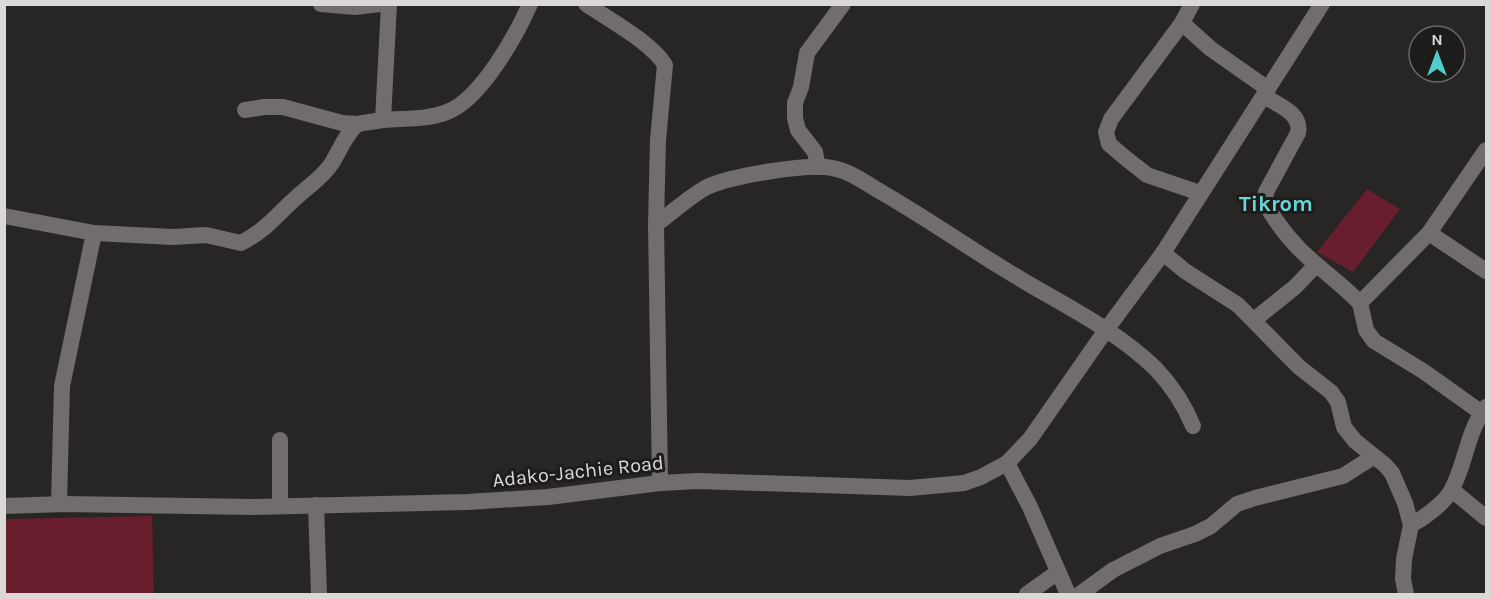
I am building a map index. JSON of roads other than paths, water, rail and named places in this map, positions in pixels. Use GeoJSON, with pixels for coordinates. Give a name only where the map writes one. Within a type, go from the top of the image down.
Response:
{"type":"FeatureCollection","features":[{"type":"Feature","properties":{"kind":"street"},"geometry":{"type":"LineString","coordinates":[[321,4],[355,8],[380,4]]}},
{"type":"Feature","properties":{"kind":"street"},"geometry":{"type":"LineString","coordinates":[[383,120],[389,4]]}},
{"type":"Feature","properties":{"kind":"street"},"geometry":{"type":"LineString","coordinates":[[245,110],[283,107],[342,123],[357,124],[438,115],[454,109],[474,91],[506,52],[530,4]]}},
{"type":"Feature","properties":{"kind":"street"},"geometry":{"type":"LineString","coordinates":[[586,4],[645,45],[661,58],[665,65],[658,140],[656,224],[660,483]]}},
{"type":"Feature","properties":{"kind":"street"},"geometry":{"type":"LineString","coordinates":[[818,166],[815,152],[798,130],[795,103],[801,87],[807,53],[843,4]]}},
{"type":"Feature","properties":{"kind":"street"},"geometry":{"type":"LineString","coordinates":[[1192,4],[1182,23],[1111,119],[1106,132],[1109,144],[1147,175],[1200,193]]}},
{"type":"Feature","properties":{"kind":"street","name":"Adako-Jachie Road"},"geometry":{"type":"LineString","coordinates":[[4,506],[59,504],[253,507],[467,502],[594,493],[660,483],[698,481],[910,488],[964,483],[981,477],[1007,463],[1030,439],[1163,253],[1322,4]]}},
{"type":"Feature","properties":{"kind":"street"},"geometry":{"type":"LineString","coordinates":[[1182,23],[1297,119],[1298,133],[1266,192],[1265,203],[1298,247],[1360,303],[1366,330],[1374,341],[1484,410],[1476,424],[1452,490],[1427,516],[1411,525]]}},
{"type":"Feature","properties":{"kind":"street"},"geometry":{"type":"LineString","coordinates":[[4,216],[94,233],[173,237],[206,235],[235,244],[241,243],[268,226],[296,197],[318,180],[331,163],[345,136],[357,124]]}},
{"type":"Feature","properties":{"kind":"street"},"geometry":{"type":"LineString","coordinates":[[1360,303],[1429,233],[1486,150]]}},
{"type":"Feature","properties":{"kind":"street"},"geometry":{"type":"LineString","coordinates":[[656,224],[704,189],[739,177],[818,166],[848,173],[916,212],[1003,269],[1106,330],[1155,369],[1182,402],[1193,426]]}},
{"type":"Feature","properties":{"kind":"street"},"geometry":{"type":"LineString","coordinates":[[59,504],[62,386],[94,233]]}},
{"type":"Feature","properties":{"kind":"street"},"geometry":{"type":"LineString","coordinates":[[1429,233],[1486,271]]}},
{"type":"Feature","properties":{"kind":"street"},"geometry":{"type":"LineString","coordinates":[[1163,253],[1185,271],[1238,305],[1299,367],[1331,392],[1338,402],[1344,427],[1355,441],[1392,473],[1406,503],[1411,525],[1404,559],[1406,594]]}},
{"type":"Feature","properties":{"kind":"street"},"geometry":{"type":"LineString","coordinates":[[1254,320],[1295,287],[1316,265]]}},
{"type":"Feature","properties":{"kind":"street"},"geometry":{"type":"LineString","coordinates":[[280,440],[280,505]]}},
{"type":"Feature","properties":{"kind":"street"},"geometry":{"type":"LineString","coordinates":[[1080,594],[1121,566],[1160,546],[1211,526],[1237,504],[1343,476],[1373,457]]}},
{"type":"Feature","properties":{"kind":"street"},"geometry":{"type":"LineString","coordinates":[[1007,463],[1030,507],[1068,594]]}},
{"type":"Feature","properties":{"kind":"street"},"geometry":{"type":"LineString","coordinates":[[1452,490],[1486,518]]}},
{"type":"Feature","properties":{"kind":"street"},"geometry":{"type":"LineString","coordinates":[[316,505],[319,594]]}},
{"type":"Feature","properties":{"kind":"street"},"geometry":{"type":"LineString","coordinates":[[1027,594],[1058,572]]}},
{"type":"Feature","properties":{"kind":"district","name":"Tikrom"},"geometry":{"type":"Point","coordinates":[1276,203]}}]}
